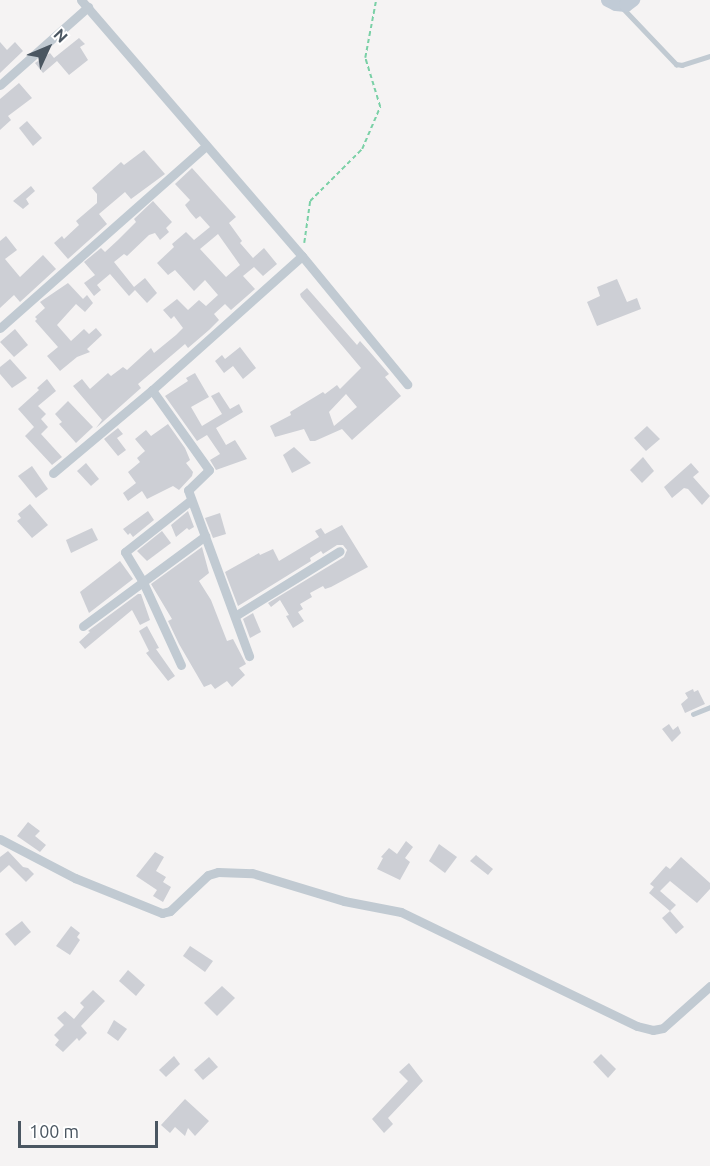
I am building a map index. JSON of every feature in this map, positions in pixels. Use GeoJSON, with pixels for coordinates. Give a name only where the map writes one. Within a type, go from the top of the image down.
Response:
{"type":"FeatureCollection","features":[{"type":"Feature","properties":{"kind":"street"},"geometry":{"type":"LineString","coordinates":[[0,85],[84,4],[302,256],[407,384]]}},
{"type":"Feature","properties":{"kind":"street"},"geometry":{"type":"LineString","coordinates":[[0,328],[206,146]]}},
{"type":"Feature","properties":{"kind":"street"},"geometry":{"type":"LineString","coordinates":[[53,472],[152,390],[302,256]]}},
{"type":"Feature","properties":{"kind":"street"},"geometry":{"type":"LineString","coordinates":[[152,390],[209,470],[188,490],[249,656]]}},
{"type":"Feature","properties":{"kind":"street"},"geometry":{"type":"LineString","coordinates":[[181,665],[143,582],[125,552],[191,500]]}},
{"type":"Feature","properties":{"kind":"street"},"geometry":{"type":"LineString","coordinates":[[83,626],[205,536]]}},
{"type":"Feature","properties":{"kind":"street"},"geometry":{"type":"LineString","coordinates":[[235,616],[340,551]]}},
{"type":"Feature","properties":{"kind":"street"},"geometry":{"type":"LineString","coordinates":[[0,839],[75,878],[162,913],[170,911],[208,876],[218,872],[252,873],[344,901],[402,912],[637,1026],[653,1030],[663,1028],[710,986]]}},
{"type":"Feature","properties":{"kind":"lane"},"geometry":{"type":"LineString","coordinates":[[620,2],[676,64],[682,65],[710,56]]}},
{"type":"Feature","properties":{"kind":"lane"},"geometry":{"type":"LineString","coordinates":[[693,714],[710,707]]}},
{"type":"Feature","properties":{"kind":"path"},"geometry":{"type":"LineString","coordinates":[[302,256],[310,201],[362,149],[380,107],[365,58],[376,0]]}},
{"type":"Feature","properties":{"kind":"building"},"geometry":{"type":"Polygon","coordinates":[[[79,38],[85,44],[80,47],[88,60],[69,75],[57,61],[43,73],[35,63],[50,53],[54,58],[79,38]]]}},
{"type":"Feature","properties":{"kind":"building"},"geometry":{"type":"Polygon","coordinates":[[[0,42],[7,50],[15,42],[23,51],[0,73],[0,42]]]}},
{"type":"Feature","properties":{"kind":"building"},"geometry":{"type":"Polygon","coordinates":[[[19,83],[32,98],[8,116],[11,120],[0,130],[0,99],[19,83]]]}},
{"type":"Feature","properties":{"kind":"building"},"geometry":{"type":"Polygon","coordinates":[[[27,121],[42,138],[33,146],[19,128],[27,121]]]}},
{"type":"Feature","properties":{"kind":"building"},"geometry":{"type":"Polygon","coordinates":[[[144,150],[165,174],[131,199],[125,192],[99,214],[107,224],[68,259],[54,243],[62,236],[64,239],[79,225],[76,221],[97,203],[97,194],[92,188],[121,162],[124,165],[144,150]]]}},
{"type":"Feature","properties":{"kind":"building"},"geometry":{"type":"Polygon","coordinates":[[[192,168],[236,217],[229,223],[242,241],[240,243],[253,258],[264,248],[277,264],[263,276],[254,267],[243,276],[255,289],[231,310],[225,304],[214,314],[219,320],[209,330],[188,348],[185,344],[138,384],[141,388],[96,428],[102,420],[73,386],[82,379],[90,389],[108,373],[111,376],[123,367],[127,370],[151,348],[154,353],[176,335],[183,328],[174,316],[171,319],[163,310],[177,299],[188,310],[199,300],[206,306],[218,295],[205,280],[194,291],[175,270],[168,275],[157,263],[174,247],[172,244],[186,232],[194,240],[210,227],[200,216],[196,219],[190,212],[185,205],[190,200],[175,184],[192,168]],[[218,234],[200,249],[226,277],[240,265],[218,234]]]}},
{"type":"Feature","properties":{"kind":"building"},"geometry":{"type":"Polygon","coordinates":[[[31,186],[35,191],[26,199],[29,204],[23,209],[13,201],[31,186]]]}},
{"type":"Feature","properties":{"kind":"building"},"geometry":{"type":"Polygon","coordinates":[[[153,201],[172,222],[166,228],[169,232],[160,240],[155,233],[149,235],[127,256],[124,254],[114,262],[134,287],[145,278],[157,293],[147,303],[135,290],[129,296],[110,274],[97,285],[101,290],[94,296],[84,283],[95,275],[84,262],[101,248],[105,252],[136,222],[134,219],[153,201]]]}},
{"type":"Feature","properties":{"kind":"building"},"geometry":{"type":"Polygon","coordinates":[[[6,236],[17,250],[5,259],[20,277],[43,255],[56,269],[20,302],[14,295],[0,308],[0,241],[6,236]]]}},
{"type":"Feature","properties":{"kind":"building"},"geometry":{"type":"Polygon","coordinates":[[[617,279],[627,302],[637,298],[641,309],[597,326],[587,302],[600,296],[597,287],[617,279]]]}},
{"type":"Feature","properties":{"kind":"building"},"geometry":{"type":"Polygon","coordinates":[[[68,283],[83,299],[87,295],[93,303],[85,312],[76,304],[57,325],[71,341],[84,329],[89,334],[96,328],[102,335],[87,349],[90,352],[77,357],[60,371],[47,356],[58,347],[35,321],[37,319],[35,317],[45,308],[40,302],[68,283]]]}},
{"type":"Feature","properties":{"kind":"building"},"geometry":{"type":"Polygon","coordinates":[[[307,288],[357,345],[360,341],[389,374],[385,377],[401,396],[352,440],[342,429],[315,441],[310,441],[304,429],[275,437],[270,426],[291,415],[290,412],[323,392],[325,394],[337,385],[340,389],[361,368],[300,294],[307,288]],[[346,394],[329,412],[334,426],[357,407],[346,394]]]}},
{"type":"Feature","properties":{"kind":"building"},"geometry":{"type":"Polygon","coordinates":[[[15,329],[28,345],[14,357],[0,342],[15,329]]]}},
{"type":"Feature","properties":{"kind":"building"},"geometry":{"type":"Polygon","coordinates":[[[240,347],[256,368],[243,379],[233,366],[224,373],[215,361],[222,355],[225,359],[240,347]]]}},
{"type":"Feature","properties":{"kind":"building"},"geometry":{"type":"Polygon","coordinates":[[[10,359],[27,378],[12,388],[0,374],[0,367],[10,359]]]}},
{"type":"Feature","properties":{"kind":"building"},"geometry":{"type":"Polygon","coordinates":[[[195,373],[209,397],[191,407],[202,426],[222,414],[211,396],[219,392],[230,409],[239,404],[243,412],[216,428],[226,445],[235,440],[247,459],[216,470],[210,460],[220,454],[207,435],[197,441],[165,396],[188,381],[186,378],[195,373]]]}},
{"type":"Feature","properties":{"kind":"building"},"geometry":{"type":"Polygon","coordinates":[[[47,379],[56,391],[38,406],[46,414],[41,419],[48,427],[41,434],[62,457],[52,465],[25,436],[34,427],[18,409],[39,390],[37,388],[47,379]]]}},
{"type":"Feature","properties":{"kind":"building"},"geometry":{"type":"Polygon","coordinates":[[[68,401],[93,427],[76,443],[59,424],[62,422],[55,414],[68,401]]]}},
{"type":"Feature","properties":{"kind":"building"},"geometry":{"type":"Polygon","coordinates":[[[168,424],[185,448],[190,460],[186,463],[193,472],[192,476],[179,490],[173,486],[147,499],[142,491],[128,501],[123,493],[136,483],[128,472],[140,462],[137,458],[145,451],[135,439],[146,430],[151,436],[168,424]]]}},
{"type":"Feature","properties":{"kind":"building"},"geometry":{"type":"Polygon","coordinates":[[[647,426],[660,439],[646,451],[634,438],[647,426]]]}},
{"type":"Feature","properties":{"kind":"building"},"geometry":{"type":"Polygon","coordinates":[[[118,428],[123,434],[117,438],[126,450],[118,456],[104,439],[118,428]]]}},
{"type":"Feature","properties":{"kind":"building"},"geometry":{"type":"Polygon","coordinates":[[[294,447],[311,463],[292,473],[283,455],[294,447]]]}},
{"type":"Feature","properties":{"kind":"building"},"geometry":{"type":"Polygon","coordinates":[[[643,457],[654,471],[642,483],[630,470],[643,457]]]}},
{"type":"Feature","properties":{"kind":"building"},"geometry":{"type":"Polygon","coordinates":[[[86,463],[99,479],[91,486],[77,471],[86,463]]]}},
{"type":"Feature","properties":{"kind":"building"},"geometry":{"type":"Polygon","coordinates":[[[691,463],[699,472],[693,477],[710,496],[702,505],[688,489],[684,488],[672,498],[664,487],[691,463]]]}},
{"type":"Feature","properties":{"kind":"building"},"geometry":{"type":"Polygon","coordinates":[[[32,466],[48,489],[36,498],[18,476],[32,466]]]}},
{"type":"Feature","properties":{"kind":"building"},"geometry":{"type":"Polygon","coordinates":[[[30,504],[48,525],[32,538],[17,521],[21,518],[18,514],[30,504]]]}},
{"type":"Feature","properties":{"kind":"building"},"geometry":{"type":"Polygon","coordinates":[[[148,511],[154,520],[133,537],[130,533],[128,535],[123,529],[148,511]]]}},
{"type":"Feature","properties":{"kind":"building"},"geometry":{"type":"Polygon","coordinates":[[[188,511],[194,527],[189,530],[187,528],[176,537],[171,525],[188,511]]]}},
{"type":"Feature","properties":{"kind":"building"},"geometry":{"type":"Polygon","coordinates":[[[220,513],[226,534],[213,538],[205,518],[220,513]]]}},
{"type":"Feature","properties":{"kind":"building"},"geometry":{"type":"Polygon","coordinates":[[[342,525],[368,567],[331,587],[325,589],[323,586],[310,593],[312,597],[300,604],[303,609],[298,612],[304,621],[293,628],[286,616],[289,615],[280,600],[271,607],[268,603],[344,557],[347,550],[343,545],[337,545],[323,554],[321,551],[310,558],[311,561],[238,606],[225,572],[259,553],[260,555],[273,549],[279,561],[319,537],[315,531],[321,528],[325,534],[342,525]]]}},
{"type":"Feature","properties":{"kind":"building"},"geometry":{"type":"Polygon","coordinates":[[[92,528],[98,540],[71,553],[66,540],[92,528]]]}},
{"type":"Feature","properties":{"kind":"building"},"geometry":{"type":"Polygon","coordinates":[[[162,531],[171,543],[147,561],[137,551],[162,531]]]}},
{"type":"Feature","properties":{"kind":"building"},"geometry":{"type":"Polygon","coordinates":[[[202,547],[209,573],[199,581],[211,600],[227,641],[233,639],[246,664],[239,668],[245,675],[232,687],[227,681],[215,689],[211,684],[204,687],[168,621],[172,619],[151,584],[202,547]]]}},
{"type":"Feature","properties":{"kind":"building"},"geometry":{"type":"Polygon","coordinates":[[[120,561],[133,579],[89,613],[80,592],[120,561]]]}},
{"type":"Feature","properties":{"kind":"building"},"geometry":{"type":"Polygon","coordinates":[[[141,594],[150,620],[140,625],[132,610],[85,649],[79,642],[90,632],[88,631],[141,594]]]}},
{"type":"Feature","properties":{"kind":"building"},"geometry":{"type":"Polygon","coordinates":[[[253,613],[261,632],[250,638],[243,619],[253,613]]]}},
{"type":"Feature","properties":{"kind":"building"},"geometry":{"type":"Polygon","coordinates":[[[147,626],[159,648],[156,649],[175,676],[168,681],[146,653],[149,651],[139,631],[147,626]]]}},
{"type":"Feature","properties":{"kind":"building"},"geometry":{"type":"Polygon","coordinates":[[[693,689],[694,692],[698,690],[705,704],[685,713],[681,704],[688,698],[685,693],[693,689]]]}},
{"type":"Feature","properties":{"kind":"building"},"geometry":{"type":"Polygon","coordinates":[[[669,724],[673,730],[678,726],[681,733],[672,742],[662,729],[669,724]]]}},
{"type":"Feature","properties":{"kind":"building"},"geometry":{"type":"Polygon","coordinates":[[[28,822],[40,831],[35,836],[46,845],[40,852],[17,836],[28,822]]]}},
{"type":"Feature","properties":{"kind":"building"},"geometry":{"type":"Polygon","coordinates":[[[406,841],[413,847],[405,858],[410,862],[400,880],[377,869],[383,858],[381,857],[389,848],[397,854],[406,841]]]}},
{"type":"Feature","properties":{"kind":"building"},"geometry":{"type":"Polygon","coordinates":[[[439,844],[457,857],[445,873],[429,861],[439,844]]]}},
{"type":"Feature","properties":{"kind":"building"},"geometry":{"type":"Polygon","coordinates":[[[8,851],[23,867],[28,868],[34,874],[26,882],[9,865],[0,873],[0,857],[8,851]]]}},
{"type":"Feature","properties":{"kind":"building"},"geometry":{"type":"Polygon","coordinates":[[[155,852],[164,857],[156,871],[166,877],[163,882],[171,887],[163,902],[153,896],[157,890],[136,876],[155,852]]]}},
{"type":"Feature","properties":{"kind":"building"},"geometry":{"type":"Polygon","coordinates":[[[476,855],[493,869],[488,875],[470,861],[476,855]]]}},
{"type":"Feature","properties":{"kind":"building"},"geometry":{"type":"Polygon","coordinates":[[[681,857],[710,883],[710,889],[697,903],[670,881],[660,891],[676,905],[670,911],[649,893],[654,887],[650,884],[666,866],[670,869],[681,857]]]}},
{"type":"Feature","properties":{"kind":"building"},"geometry":{"type":"Polygon","coordinates":[[[670,911],[684,927],[676,934],[662,918],[670,911]]]}},
{"type":"Feature","properties":{"kind":"building"},"geometry":{"type":"Polygon","coordinates":[[[22,921],[31,932],[15,946],[5,934],[22,921]]]}},
{"type":"Feature","properties":{"kind":"building"},"geometry":{"type":"Polygon","coordinates":[[[71,926],[80,933],[77,937],[80,940],[70,955],[56,946],[71,926]]]}},
{"type":"Feature","properties":{"kind":"building"},"geometry":{"type":"Polygon","coordinates":[[[190,946],[213,961],[205,972],[183,956],[190,946]]]}},
{"type":"Feature","properties":{"kind":"building"},"geometry":{"type":"Polygon","coordinates":[[[128,970],[145,985],[136,996],[119,981],[128,970]]]}},
{"type":"Feature","properties":{"kind":"building"},"geometry":{"type":"Polygon","coordinates":[[[222,986],[235,998],[217,1016],[204,1003],[222,986]]]}},
{"type":"Feature","properties":{"kind":"building"},"geometry":{"type":"Polygon","coordinates":[[[93,990],[105,1001],[81,1026],[87,1033],[79,1041],[77,1038],[63,1052],[55,1045],[59,1040],[54,1035],[64,1025],[57,1018],[65,1011],[74,1019],[84,1007],[80,1003],[93,990]]]}},
{"type":"Feature","properties":{"kind":"building"},"geometry":{"type":"Polygon","coordinates":[[[114,1020],[127,1029],[118,1041],[107,1033],[114,1020]]]}},
{"type":"Feature","properties":{"kind":"building"},"geometry":{"type":"Polygon","coordinates":[[[601,1054],[616,1069],[608,1078],[593,1062],[601,1054]]]}},
{"type":"Feature","properties":{"kind":"building"},"geometry":{"type":"Polygon","coordinates":[[[174,1056],[180,1064],[166,1077],[159,1070],[174,1056]]]}},
{"type":"Feature","properties":{"kind":"building"},"geometry":{"type":"Polygon","coordinates":[[[209,1057],[218,1067],[203,1080],[194,1070],[209,1057]]]}},
{"type":"Feature","properties":{"kind":"building"},"geometry":{"type":"Polygon","coordinates":[[[409,1063],[423,1081],[388,1118],[393,1124],[384,1133],[372,1119],[408,1081],[399,1072],[409,1063]]]}},
{"type":"Feature","properties":{"kind":"building"},"geometry":{"type":"Polygon","coordinates":[[[185,1099],[209,1121],[195,1136],[188,1128],[185,1136],[175,1127],[170,1133],[161,1125],[185,1099]]]}}]}
